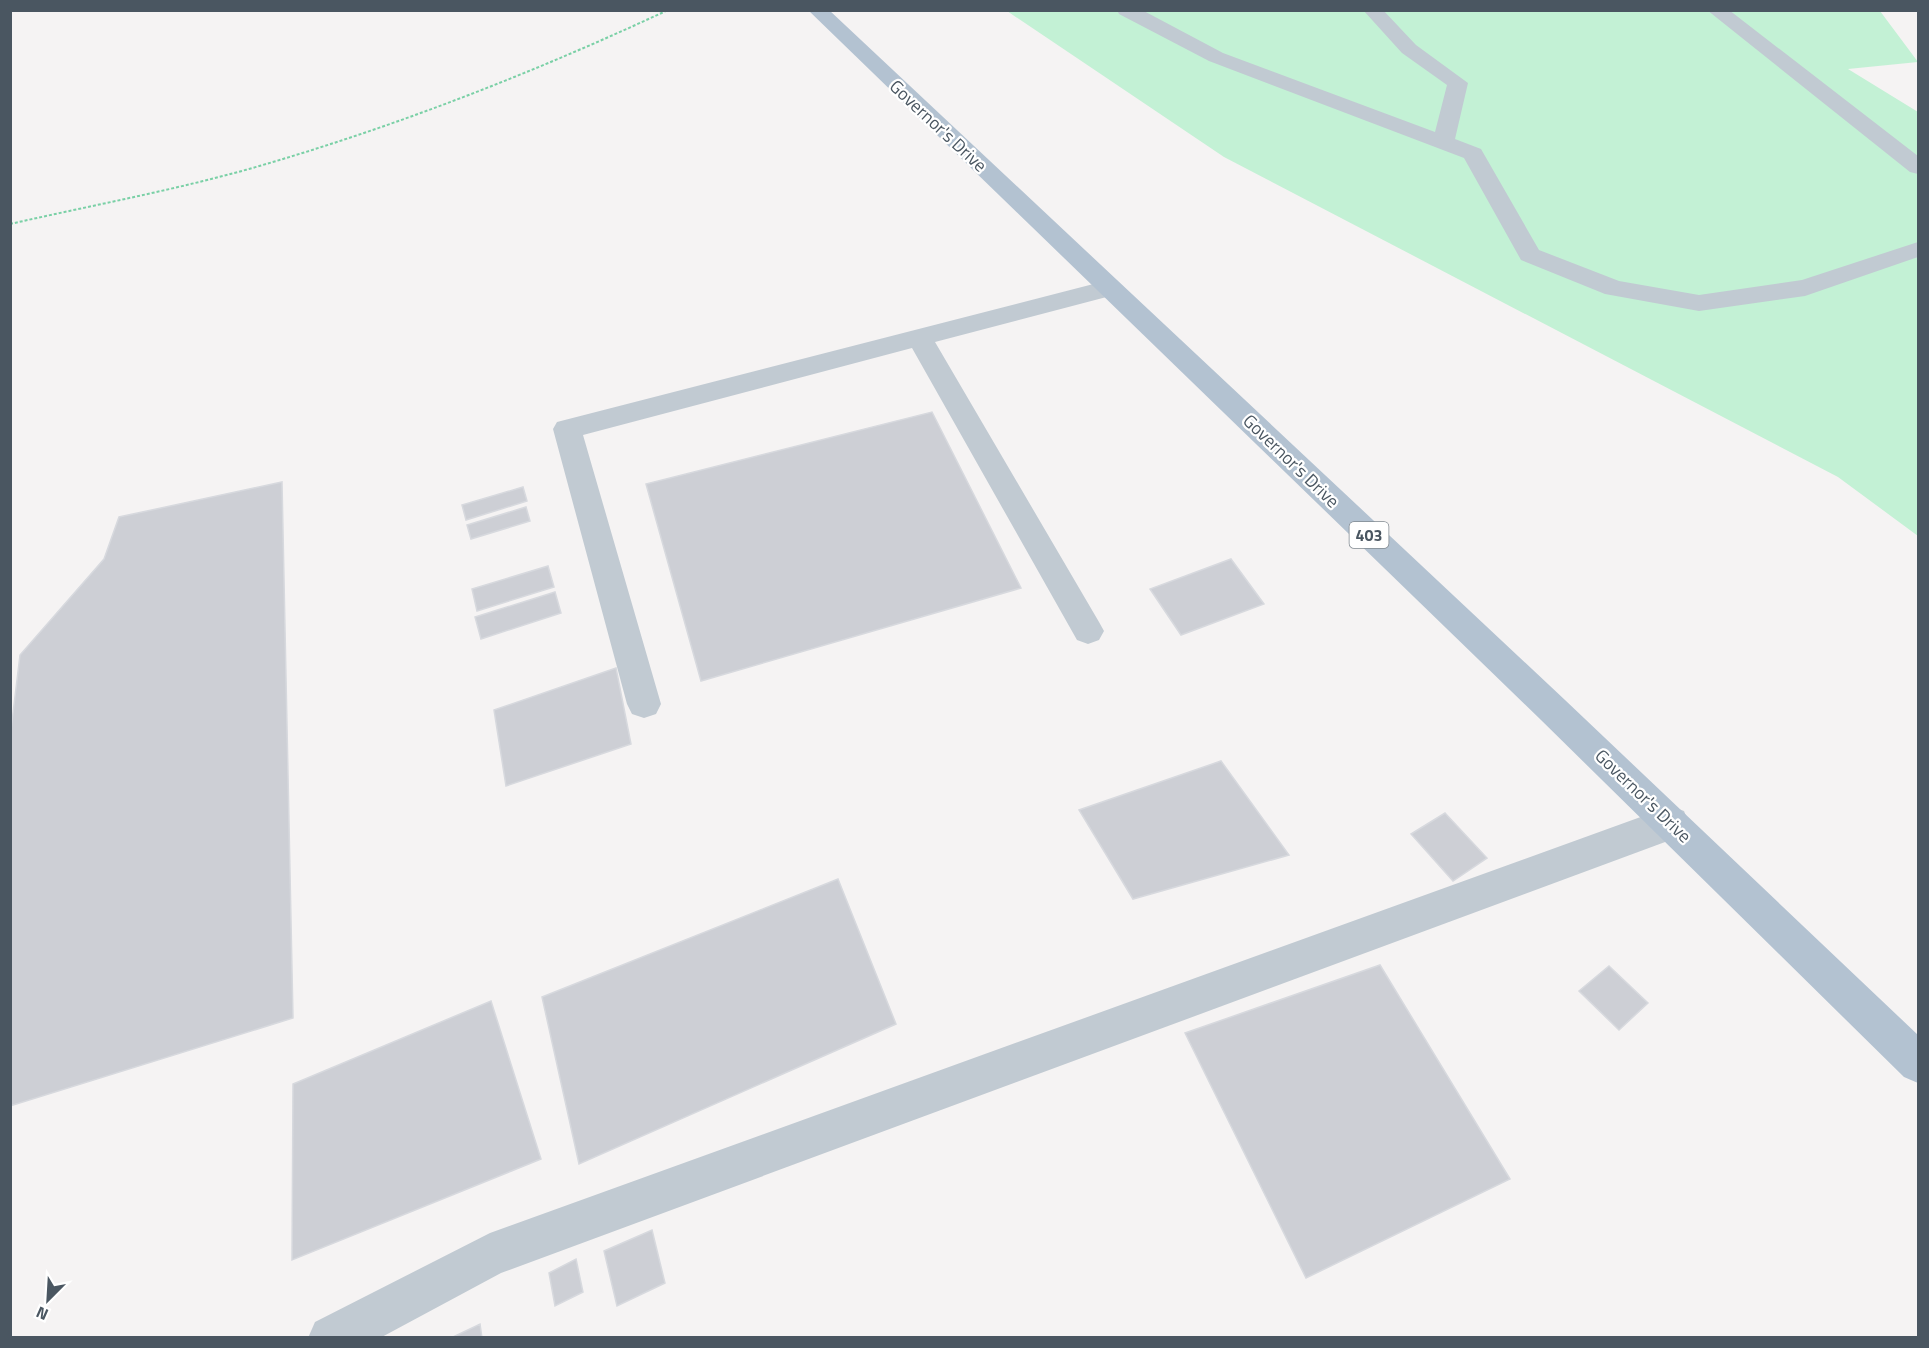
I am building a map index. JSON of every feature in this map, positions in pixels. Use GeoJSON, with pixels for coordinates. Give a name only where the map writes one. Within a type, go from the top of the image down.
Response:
{"type":"FeatureCollection","features":[{"type":"Feature","properties":{"kind":"main road","name":"Governor's Drive"},"geometry":{"type":"LineString","coordinates":[[817,10],[1671,823],[1918,1063]]}},
{"type":"Feature","properties":{"kind":"lane"},"geometry":{"type":"LineString","coordinates":[[1126,10],[1216,57],[1473,154],[1530,255],[1614,288],[1699,303],[1805,288],[1918,249]]}},
{"type":"Feature","properties":{"kind":"lane"},"geometry":{"type":"LineString","coordinates":[[1372,10],[1409,49],[1458,83],[1443,142]]}},
{"type":"Feature","properties":{"kind":"lane"},"geometry":{"type":"LineString","coordinates":[[1716,10],[1918,167]]}},
{"type":"Feature","properties":{"kind":"lane"},"geometry":{"type":"LineString","coordinates":[[644,704],[567,429],[1109,288]]}},
{"type":"Feature","properties":{"kind":"lane"},"geometry":{"type":"LineString","coordinates":[[919,337],[1088,631]]}},
{"type":"Feature","properties":{"kind":"lane"},"geometry":{"type":"LineString","coordinates":[[331,1338],[489,1255],[1671,823]]}},
{"type":"Feature","properties":{"kind":"path"},"geometry":{"type":"LineString","coordinates":[[10,224],[248,169],[421,113],[612,36],[668,10]]}},
{"type":"Feature","properties":{"kind":"green space"},"geometry":{"type":"Polygon","coordinates":[[[1007,11],[1880,11],[1918,62],[1848,69],[1918,112],[1918,536],[1838,477],[1224,157],[1007,11]]]}},
{"type":"Feature","properties":{"kind":"building"},"geometry":{"type":"Polygon","coordinates":[[[932,412],[1021,588],[701,681],[646,484],[932,412]]]}},
{"type":"Feature","properties":{"kind":"building"},"geometry":{"type":"Polygon","coordinates":[[[282,482],[293,1018],[10,1106],[10,738],[20,655],[104,559],[119,517],[282,482]]]}},
{"type":"Feature","properties":{"kind":"building"},"geometry":{"type":"Polygon","coordinates":[[[523,487],[527,501],[466,520],[462,505],[523,487]]]}},
{"type":"Feature","properties":{"kind":"building"},"geometry":{"type":"Polygon","coordinates":[[[526,507],[530,521],[471,539],[467,525],[526,507]]]}},
{"type":"Feature","properties":{"kind":"building"},"geometry":{"type":"Polygon","coordinates":[[[1231,559],[1264,604],[1181,635],[1150,589],[1231,559]]]}},
{"type":"Feature","properties":{"kind":"building"},"geometry":{"type":"Polygon","coordinates":[[[548,566],[554,587],[477,611],[472,589],[548,566]]]}},
{"type":"Feature","properties":{"kind":"building"},"geometry":{"type":"Polygon","coordinates":[[[555,592],[561,613],[481,639],[475,617],[555,592]]]}},
{"type":"Feature","properties":{"kind":"building"},"geometry":{"type":"Polygon","coordinates":[[[616,668],[631,744],[506,786],[494,710],[616,668]]]}},
{"type":"Feature","properties":{"kind":"building"},"geometry":{"type":"Polygon","coordinates":[[[1221,761],[1289,855],[1133,899],[1079,810],[1221,761]]]}},
{"type":"Feature","properties":{"kind":"building"},"geometry":{"type":"Polygon","coordinates":[[[1445,813],[1487,858],[1453,881],[1411,834],[1445,813]]]}},
{"type":"Feature","properties":{"kind":"building"},"geometry":{"type":"Polygon","coordinates":[[[838,879],[896,1024],[579,1164],[542,997],[838,879]]]}},
{"type":"Feature","properties":{"kind":"building"},"geometry":{"type":"Polygon","coordinates":[[[1380,965],[1510,1179],[1306,1278],[1185,1033],[1380,965]]]}},
{"type":"Feature","properties":{"kind":"building"},"geometry":{"type":"Polygon","coordinates":[[[1609,966],[1648,1003],[1619,1030],[1579,991],[1609,966]]]}},
{"type":"Feature","properties":{"kind":"building"},"geometry":{"type":"Polygon","coordinates":[[[491,1001],[541,1159],[292,1260],[293,1084],[491,1001]]]}},
{"type":"Feature","properties":{"kind":"building"},"geometry":{"type":"Polygon","coordinates":[[[652,1230],[665,1283],[617,1306],[604,1251],[652,1230]]]}},
{"type":"Feature","properties":{"kind":"building"},"geometry":{"type":"Polygon","coordinates":[[[576,1259],[583,1292],[555,1306],[549,1273],[576,1259]]]}},
{"type":"Feature","properties":{"kind":"building"},"geometry":{"type":"Polygon","coordinates":[[[480,1324],[482,1338],[451,1338],[480,1324]]]}}]}
